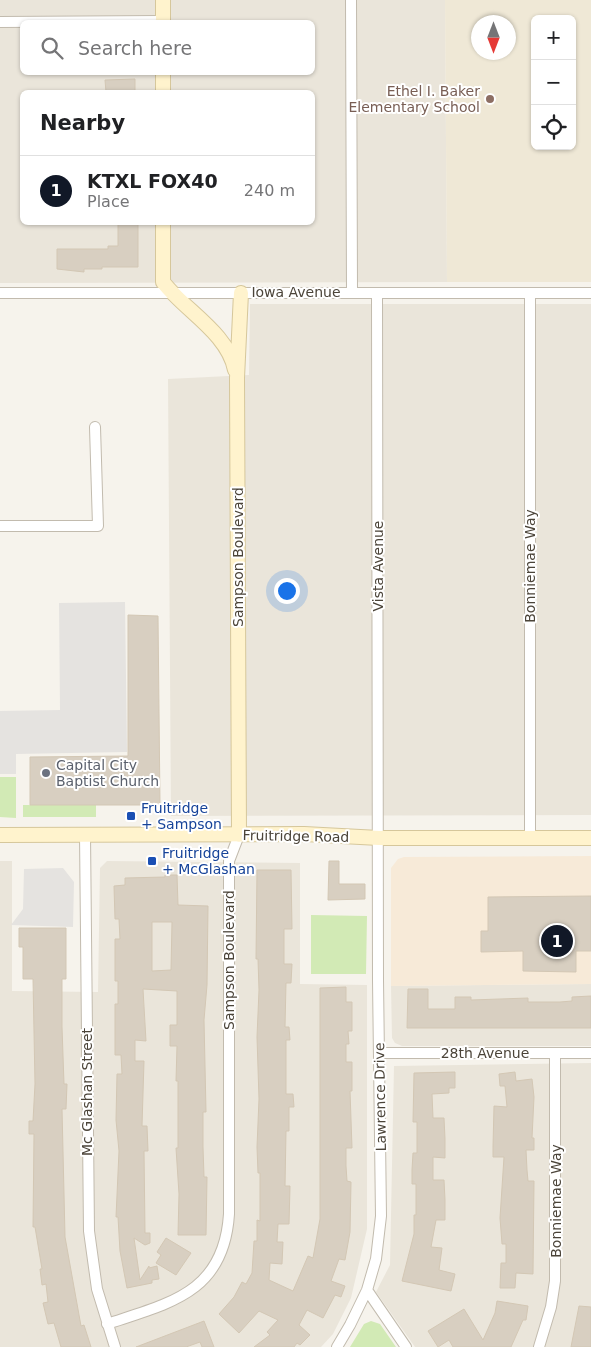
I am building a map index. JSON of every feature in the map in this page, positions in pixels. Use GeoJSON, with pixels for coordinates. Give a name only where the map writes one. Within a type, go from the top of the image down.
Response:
{"type":"FeatureCollection","features":[{"type":"Feature","properties":{"kind":"street"},"geometry":{"type":"LineString","coordinates":[[163,0],[163,20]]}},
{"type":"Feature","properties":{"kind":"street"},"geometry":{"type":"LineString","coordinates":[[351,0],[352,292]]}},
{"type":"Feature","properties":{"kind":"street"},"geometry":{"type":"LineString","coordinates":[[0,22],[20,22]]}},
{"type":"Feature","properties":{"kind":"street"},"geometry":{"type":"LineString","coordinates":[[163,75],[163,90]]}},
{"type":"Feature","properties":{"kind":"street","name":"Sampson Boulevard"},"geometry":{"type":"LineString","coordinates":[[163,225],[163,282],[170,292],[217,337],[233,359],[237,378]]}},
{"type":"Feature","properties":{"kind":"street","name":"Iowa Avenue"},"geometry":{"type":"LineString","coordinates":[[0,293],[352,292],[377,294],[591,292]]}},
{"type":"Feature","properties":{"kind":"street","name":"Sampson Boulevard"},"geometry":{"type":"LineString","coordinates":[[107,1324],[173,1302],[188,1294],[211,1270],[225,1244],[229,1214],[229,861],[239,835],[237,378],[240,293]]}},
{"type":"Feature","properties":{"kind":"street","name":"Bonniemae Way"},"geometry":{"type":"LineString","coordinates":[[530,293],[530,838]]}},
{"type":"Feature","properties":{"kind":"street","name":"Vista Avenue"},"geometry":{"type":"LineString","coordinates":[[377,294],[379,838]]}},
{"type":"Feature","properties":{"kind":"street"},"geometry":{"type":"LineString","coordinates":[[0,526],[98,526],[96,427]]}},
{"type":"Feature","properties":{"kind":"street","name":"Mc Glashan Street"},"geometry":{"type":"LineString","coordinates":[[85,834],[89,1230],[97,1289],[115,1347]]}},
{"type":"Feature","properties":{"kind":"street","name":"Fruitridge Road"},"geometry":{"type":"LineString","coordinates":[[0,835],[304,834],[379,838],[591,838]]}},
{"type":"Feature","properties":{"kind":"street","name":"Lawrence Drive"},"geometry":{"type":"LineString","coordinates":[[337,1347],[367,1290],[376,1259],[380,1232],[379,838]]}},
{"type":"Feature","properties":{"kind":"street","name":"Bonniemae Way"},"geometry":{"type":"LineString","coordinates":[[539,1347],[551,1307],[555,1281],[555,1053]]}},
{"type":"Feature","properties":{"kind":"street","name":"28th Avenue"},"geometry":{"type":"LineString","coordinates":[[379,1054],[591,1053]]}},
{"type":"Feature","properties":{"kind":"street"},"geometry":{"type":"LineString","coordinates":[[367,1290],[406,1347]]}},
{"type":"Feature","properties":{"kind":"shaded area"},"geometry":{"type":"Polygon","coordinates":[[[0,0],[445,0],[447,282],[0,283],[0,0]]]}},
{"type":"Feature","properties":{"kind":"shaded area","name":"Ethel I. Baker Elementary School"},"geometry":{"type":"Polygon","coordinates":[[[445,0],[591,0],[591,282],[447,282],[445,0]]]}},
{"type":"Feature","properties":{"kind":"shaded area"},"geometry":{"type":"Polygon","coordinates":[[[250,304],[591,304],[591,815],[171,816],[168,379],[249,375],[250,304]]]}},
{"type":"Feature","properties":{"kind":"shaded area"},"geometry":{"type":"Polygon","coordinates":[[[125,602],[127,752],[16,754],[16,774],[0,774],[0,711],[60,710],[59,603],[125,602]]]}},
{"type":"Feature","properties":{"kind":"shaded area"},"geometry":{"type":"Polygon","coordinates":[[[591,856],[591,984],[391,986],[391,868],[398,859],[404,857],[591,856]]]}},
{"type":"Feature","properties":{"kind":"shaded area"},"geometry":{"type":"Polygon","coordinates":[[[0,861],[12,861],[12,991],[98,992],[100,868],[107,861],[300,863],[300,984],[367,985],[367,1229],[351,1298],[333,1334],[321,1347],[0,1347],[0,861]]]}},
{"type":"Feature","properties":{"kind":"shaded area"},"geometry":{"type":"Polygon","coordinates":[[[63,868],[74,882],[73,927],[11,925],[23,909],[24,869],[63,868]]]}},
{"type":"Feature","properties":{"kind":"shaded area"},"geometry":{"type":"Polygon","coordinates":[[[591,984],[591,1046],[402,1046],[395,1043],[392,1038],[391,986],[591,984]]]}},
{"type":"Feature","properties":{"kind":"shaded area"},"geometry":{"type":"Polygon","coordinates":[[[591,1063],[591,1347],[415,1347],[376,1292],[390,1265],[394,1066],[591,1063]]]}},
{"type":"Feature","properties":{"kind":"green space"},"geometry":{"type":"Polygon","coordinates":[[[0,777],[16,777],[16,818],[0,817],[0,777]]]}},
{"type":"Feature","properties":{"kind":"green space"},"geometry":{"type":"Polygon","coordinates":[[[23,805],[96,805],[96,817],[23,817],[23,805]]]}},
{"type":"Feature","properties":{"kind":"green space"},"geometry":{"type":"Polygon","coordinates":[[[311,915],[367,916],[366,974],[311,974],[311,915]]]}},
{"type":"Feature","properties":{"kind":"green space"},"geometry":{"type":"Polygon","coordinates":[[[371,1321],[380,1324],[396,1347],[350,1347],[364,1324],[371,1321]]]}},
{"type":"Feature","properties":{"kind":"building"},"geometry":{"type":"Polygon","coordinates":[[[135,79],[135,90],[106,90],[105,80],[135,79]]]}},
{"type":"Feature","properties":{"kind":"building"},"geometry":{"type":"Polygon","coordinates":[[[118,225],[138,225],[138,267],[102,267],[102,269],[84,269],[84,272],[57,269],[57,249],[108,249],[108,246],[118,246],[118,225]]]}},
{"type":"Feature","properties":{"kind":"building"},"geometry":{"type":"Polygon","coordinates":[[[128,615],[158,616],[160,805],[30,805],[30,757],[128,756],[128,615]]]}},
{"type":"Feature","properties":{"kind":"building"},"geometry":{"type":"Polygon","coordinates":[[[329,861],[339,861],[339,884],[365,884],[365,899],[328,900],[329,861]]]}},
{"type":"Feature","properties":{"kind":"building"},"geometry":{"type":"Polygon","coordinates":[[[257,870],[291,870],[292,929],[284,929],[284,964],[292,964],[291,983],[286,983],[285,1027],[289,1027],[290,1040],[286,1040],[286,1094],[293,1094],[294,1107],[289,1107],[289,1131],[286,1131],[285,1186],[290,1186],[289,1224],[278,1224],[277,1242],[283,1242],[282,1264],[270,1263],[269,1280],[293,1291],[308,1256],[313,1258],[320,1219],[320,988],[346,987],[346,1002],[352,1002],[352,1031],[348,1031],[349,1044],[346,1044],[346,1062],[352,1062],[352,1091],[350,1091],[352,1148],[346,1148],[347,1181],[351,1182],[350,1232],[345,1260],[339,1259],[331,1281],[345,1286],[341,1297],[335,1295],[323,1318],[307,1310],[299,1325],[310,1335],[300,1345],[297,1343],[294,1347],[254,1347],[270,1335],[267,1332],[278,1320],[259,1311],[239,1333],[219,1314],[234,1297],[242,1282],[246,1284],[252,1273],[254,1241],[257,1241],[257,1220],[260,1221],[260,1173],[258,1173],[257,1147],[259,990],[258,959],[256,959],[257,870]]]}},
{"type":"Feature","properties":{"kind":"building"},"geometry":{"type":"Polygon","coordinates":[[[165,875],[177,875],[178,905],[208,906],[207,985],[204,1020],[206,1112],[203,1112],[204,1177],[207,1177],[206,1235],[178,1235],[179,1194],[176,1148],[178,1148],[177,1046],[170,1046],[170,1025],[177,1025],[177,991],[143,989],[146,1041],[135,1040],[135,1061],[144,1061],[142,1126],[147,1126],[148,1151],[144,1151],[145,1233],[150,1233],[150,1243],[145,1245],[134,1238],[140,1280],[149,1266],[149,1268],[157,1266],[159,1279],[152,1280],[152,1283],[127,1288],[120,1251],[118,1217],[116,1217],[119,1151],[116,1120],[117,1074],[122,1074],[121,1055],[115,1055],[115,1004],[118,1004],[118,981],[115,981],[115,939],[120,939],[119,919],[115,919],[114,886],[125,885],[125,878],[165,877],[165,875]],[[152,922],[152,971],[171,970],[172,922],[152,922]]]}},
{"type":"Feature","properties":{"kind":"building"},"geometry":{"type":"Polygon","coordinates":[[[591,896],[591,951],[576,951],[576,972],[523,971],[523,951],[481,952],[481,931],[488,931],[488,897],[591,896]]]}},
{"type":"Feature","properties":{"kind":"building"},"geometry":{"type":"Polygon","coordinates":[[[19,928],[66,928],[66,979],[62,979],[64,1084],[67,1084],[66,1109],[62,1109],[65,1237],[81,1326],[84,1325],[91,1347],[61,1347],[54,1323],[48,1324],[43,1303],[48,1302],[46,1284],[42,1285],[40,1269],[42,1269],[35,1227],[33,1227],[34,1134],[29,1134],[29,1121],[33,1121],[35,1084],[33,979],[23,979],[23,947],[19,947],[19,928]]]}},
{"type":"Feature","properties":{"kind":"building"},"geometry":{"type":"Polygon","coordinates":[[[408,989],[428,989],[428,1009],[455,1009],[455,997],[471,997],[471,1000],[528,998],[528,1002],[560,1002],[572,1001],[572,997],[591,996],[591,1028],[407,1028],[408,989]]]}},
{"type":"Feature","properties":{"kind":"building"},"geometry":{"type":"Polygon","coordinates":[[[455,1072],[455,1088],[449,1088],[449,1093],[432,1094],[433,1118],[444,1118],[445,1158],[433,1157],[433,1180],[444,1180],[445,1220],[436,1220],[431,1247],[442,1248],[439,1270],[455,1274],[451,1291],[402,1281],[414,1234],[414,1215],[416,1215],[416,1184],[412,1184],[413,1153],[417,1153],[417,1122],[413,1122],[414,1073],[455,1072]]]}},
{"type":"Feature","properties":{"kind":"building"},"geometry":{"type":"Polygon","coordinates":[[[515,1072],[516,1081],[532,1079],[534,1097],[532,1138],[534,1138],[534,1150],[526,1150],[528,1181],[534,1181],[533,1274],[516,1273],[515,1288],[500,1288],[501,1263],[506,1263],[506,1244],[502,1244],[500,1218],[504,1157],[493,1157],[494,1106],[507,1107],[505,1086],[500,1086],[499,1074],[515,1072]]]}},
{"type":"Feature","properties":{"kind":"building"},"geometry":{"type":"Polygon","coordinates":[[[166,1238],[191,1253],[176,1275],[156,1263],[161,1255],[157,1252],[166,1238]]]}},
{"type":"Feature","properties":{"kind":"building"},"geometry":{"type":"Polygon","coordinates":[[[497,1301],[528,1306],[526,1320],[523,1320],[511,1347],[453,1347],[449,1340],[438,1347],[428,1331],[464,1309],[483,1340],[495,1313],[497,1301]]]}},
{"type":"Feature","properties":{"kind":"building"},"geometry":{"type":"Polygon","coordinates":[[[579,1306],[591,1307],[591,1347],[571,1347],[579,1306]]]}},
{"type":"Feature","properties":{"kind":"building"},"geometry":{"type":"Polygon","coordinates":[[[204,1321],[214,1347],[202,1347],[200,1342],[186,1347],[136,1347],[204,1321]]]}},
{"type":"Feature","properties":{"kind":"place","name":"Ethel I. Baker Elementary School"},"geometry":{"type":"Point","coordinates":[490,99]}},
{"type":"Feature","properties":{"kind":"place","name":"Capital City Baptist Church"},"geometry":{"type":"Point","coordinates":[46,773]}},
{"type":"Feature","properties":{"kind":"place","name":"Fruitridge + Sampson"},"geometry":{"type":"Point","coordinates":[131,816]}},
{"type":"Feature","properties":{"kind":"place","name":"Fruitridge + McGlashan"},"geometry":{"type":"Point","coordinates":[152,861]}},
{"type":"Feature","properties":{"kind":"place","name":"KTXL FOX40"},"geometry":{"type":"Point","coordinates":[557,941]}}]}
